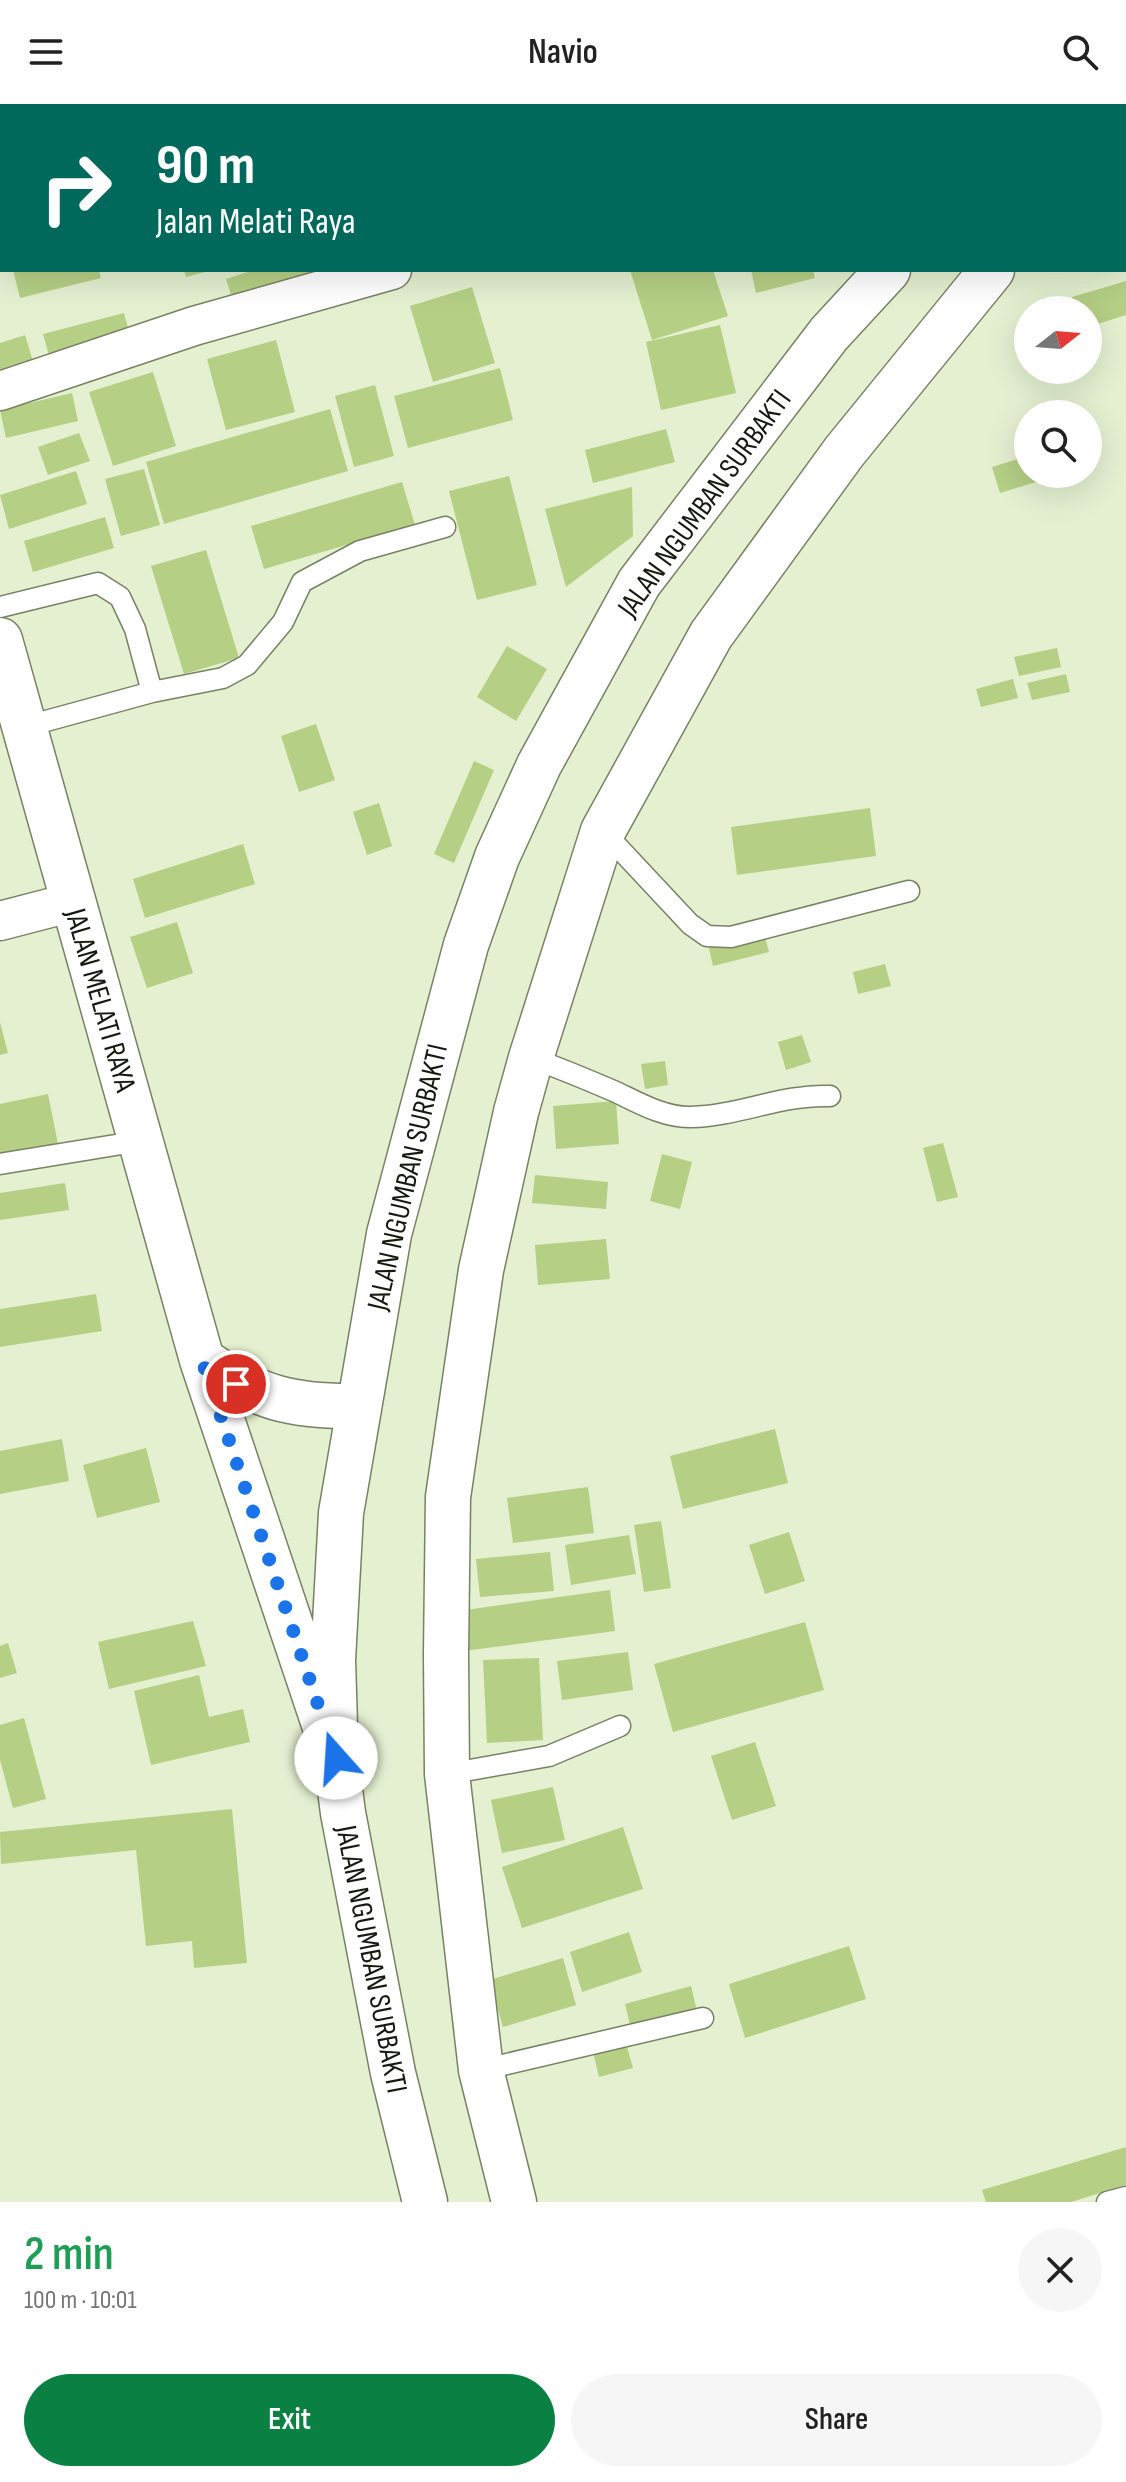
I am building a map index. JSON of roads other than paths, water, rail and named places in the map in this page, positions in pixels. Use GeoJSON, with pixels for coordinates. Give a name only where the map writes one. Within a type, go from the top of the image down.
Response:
{"type":"FeatureCollection","features":[{"type":"Feature","properties":{"kind":"main road","name":"JALAN NGUMBAN SURBAKTI"},"geometry":{"type":"LineString","coordinates":[[425,2202],[393,2073],[343,1813],[336,1758],[333,1660],[341,1513],[389,1234],[457,975],[497,857],[539,765],[639,583],[829,334],[886,272]]}},
{"type":"Feature","properties":{"kind":"main road"},"geometry":{"type":"LineString","coordinates":[[514,2202],[481,2070],[447,1774],[448,1497],[481,1270],[531,1058],[603,831],[711,635],[844,452],[990,272]]}},
{"type":"Feature","properties":{"kind":"main road","name":"JALAN MELATI RAYA"},"geometry":{"type":"LineString","coordinates":[[3,662],[202,1360],[336,1758]]}},
{"type":"Feature","properties":{"kind":"main road"},"geometry":{"type":"LineString","coordinates":[[202,1360],[236,1384],[276,1400],[317,1407],[358,1406]]}},
{"type":"Feature","properties":{"kind":"street"},"geometry":{"type":"LineString","coordinates":[[0,391],[194,326],[385,272]]}},
{"type":"Feature","properties":{"kind":"street"},"geometry":{"type":"LineString","coordinates":[[0,921],[73,902]]}},
{"type":"Feature","properties":{"kind":"lane"},"geometry":{"type":"LineString","coordinates":[[24,727],[152,692],[223,678],[247,665],[283,622],[302,582],[360,551],[445,527]]}},
{"type":"Feature","properties":{"kind":"lane"},"geometry":{"type":"LineString","coordinates":[[0,607],[98,583],[112,590],[120,597],[135,629],[152,692]]}},
{"type":"Feature","properties":{"kind":"lane"},"geometry":{"type":"LineString","coordinates":[[603,831],[690,924],[707,936],[731,937],[909,891]]}},
{"type":"Feature","properties":{"kind":"lane"},"geometry":{"type":"LineString","coordinates":[[531,1058],[651,1109],[687,1117],[722,1115],[800,1096],[830,1096]]}},
{"type":"Feature","properties":{"kind":"lane"},"geometry":{"type":"LineString","coordinates":[[0,1164],[140,1141]]}},
{"type":"Feature","properties":{"kind":"lane"},"geometry":{"type":"LineString","coordinates":[[447,1774],[549,1756],[620,1726]]}},
{"type":"Feature","properties":{"kind":"lane"},"geometry":{"type":"LineString","coordinates":[[481,2070],[703,2018]]}},
{"type":"Feature","properties":{"kind":"lane"},"geometry":{"type":"LineString","coordinates":[[1107,2202],[1126,2197]]}}]}
